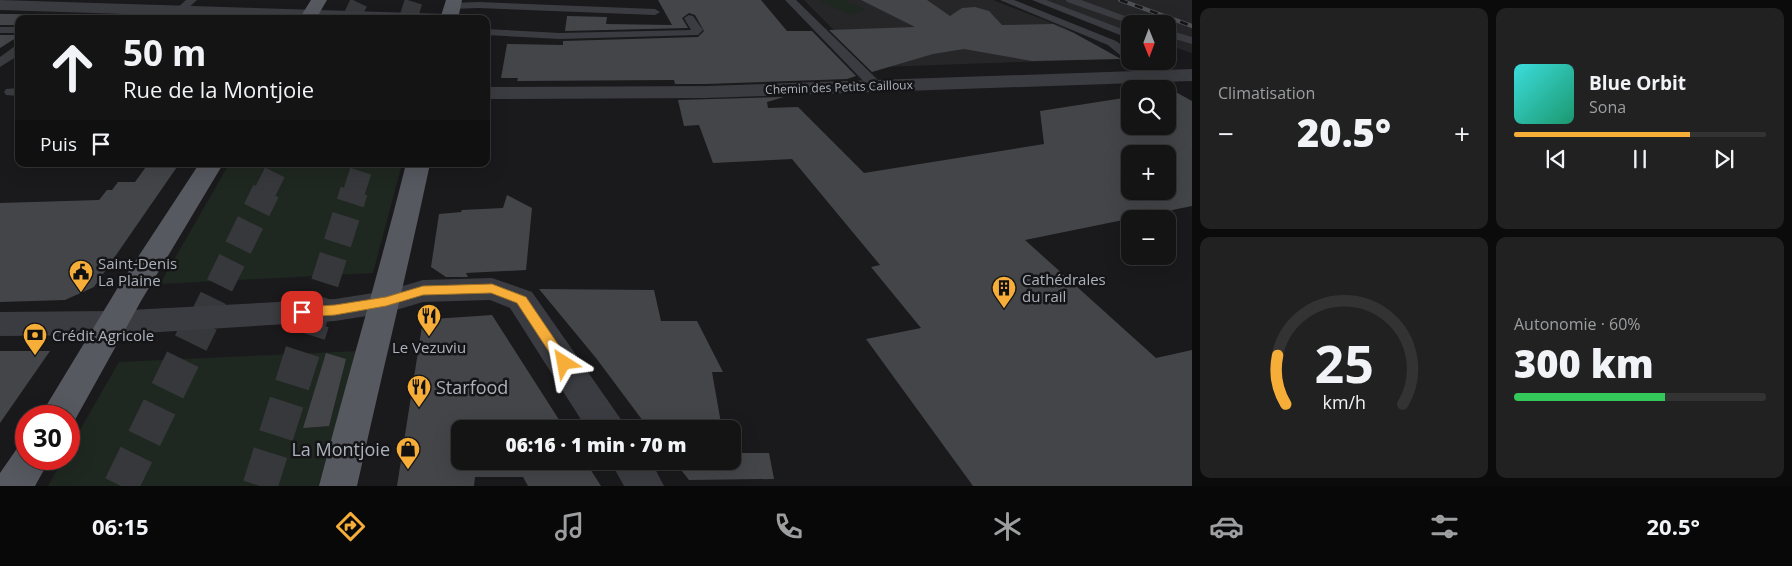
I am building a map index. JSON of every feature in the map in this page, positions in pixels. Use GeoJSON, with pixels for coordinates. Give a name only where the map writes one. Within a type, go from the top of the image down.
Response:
{"type":"FeatureCollection","features":[{"type":"Feature","properties":{"kind":"main road"},"geometry":{"type":"LineString","coordinates":[[65,405],[96,354],[112,323],[209,167]]}},
{"type":"Feature","properties":{"kind":"main road"},"geometry":{"type":"LineString","coordinates":[[338,486],[372,340],[386,302],[417,167]]}},
{"type":"Feature","properties":{"kind":"main road"},"geometry":{"type":"LineString","coordinates":[[14,486],[24,470]]}},
{"type":"Feature","properties":{"kind":"street"},"geometry":{"type":"LineString","coordinates":[[0,5],[186,5],[313,11],[451,11]]}},
{"type":"Feature","properties":{"kind":"street","name":"Chemin des Petits Cailloux"},"geometry":{"type":"LineString","coordinates":[[490,94],[706,92],[1192,75]]}},
{"type":"Feature","properties":{"kind":"street"},"geometry":{"type":"LineString","coordinates":[[0,324],[112,323],[335,310],[386,302],[423,291],[492,288],[521,300],[602,420]]}},
{"type":"Feature","properties":{"kind":"street"},"geometry":{"type":"LineString","coordinates":[[635,470],[645,486]]}},
{"type":"Feature","properties":{"kind":"lane"},"geometry":{"type":"LineString","coordinates":[[790,0],[876,86]]}},
{"type":"Feature","properties":{"kind":"lane"},"geometry":{"type":"LineString","coordinates":[[1005,0],[1112,43],[1121,50]]}},
{"type":"Feature","properties":{"kind":"lane"},"geometry":{"type":"LineString","coordinates":[[1037,0],[1121,33]]}},
{"type":"Feature","properties":{"kind":"lane"},"geometry":{"type":"LineString","coordinates":[[1071,0],[1121,17]]}},
{"type":"Feature","properties":{"kind":"lane"},"geometry":{"type":"LineString","coordinates":[[451,11],[478,5],[655,12]]}},
{"type":"Feature","properties":{"kind":"lane"},"geometry":{"type":"LineString","coordinates":[[490,32],[560,36],[694,33],[697,30],[690,18]]}},
{"type":"Feature","properties":{"kind":"lane"},"geometry":{"type":"LineString","coordinates":[[0,30],[15,30]]}},
{"type":"Feature","properties":{"kind":"lane"},"geometry":{"type":"LineString","coordinates":[[1176,36],[1192,41]]}},
{"type":"Feature","properties":{"kind":"lane"},"geometry":{"type":"LineString","coordinates":[[0,63],[15,52]]}},
{"type":"Feature","properties":{"kind":"lane"},"geometry":{"type":"LineString","coordinates":[[1147,70],[1156,77]]}},
{"type":"Feature","properties":{"kind":"shaded area"},"geometry":{"type":"Polygon","coordinates":[[[804,0],[993,0],[1065,28],[1110,53],[1103,59],[882,67],[834,30],[804,0]]]}},
{"type":"Feature","properties":{"kind":"shaded area"},"geometry":{"type":"Polygon","coordinates":[[[844,0],[867,10],[850,15],[819,1],[844,0]]]}},
{"type":"Feature","properties":{"kind":"shaded area"},"geometry":{"type":"Polygon","coordinates":[[[1033,0],[1192,0],[1192,53],[1176,48],[1176,15],[1121,15],[1121,34],[1033,0]]]}},
{"type":"Feature","properties":{"kind":"shaded area"},"geometry":{"type":"Polygon","coordinates":[[[227,167],[401,167],[373,273],[160,284],[227,167]]]}},
{"type":"Feature","properties":{"kind":"shaded area"},"geometry":{"type":"Polygon","coordinates":[[[359,351],[324,486],[48,486],[57,470],[80,470],[80,430],[119,362],[359,351]]]}},
{"type":"Feature","properties":{"kind":"building"},"geometry":{"type":"Polygon","coordinates":[[[658,0],[761,0],[787,31],[812,31],[856,76],[847,79],[706,84],[675,84],[674,80],[517,81],[518,78],[501,78],[507,44],[563,45],[563,41],[698,37],[704,31],[695,15],[689,13],[682,18],[688,28],[565,31],[567,16],[607,17],[606,24],[672,25],[658,0]]]}},
{"type":"Feature","properties":{"kind":"building"},"geometry":{"type":"Polygon","coordinates":[[[861,0],[927,0],[950,16],[962,8],[975,7],[989,11],[1002,25],[1053,24],[1074,33],[1121,59],[1032,61],[964,49],[933,54],[872,72],[829,30],[915,27],[861,0]]]}},
{"type":"Feature","properties":{"kind":"building"},"geometry":{"type":"Polygon","coordinates":[[[0,14],[52,15],[15,15],[15,25],[0,25],[0,14]]]}},
{"type":"Feature","properties":{"kind":"building"},"geometry":{"type":"Polygon","coordinates":[[[0,35],[15,35],[15,39],[0,48],[0,35]]]}},
{"type":"Feature","properties":{"kind":"building","name":"Cathédrales du rail"},"geometry":{"type":"Polygon","coordinates":[[[1176,92],[1192,101],[1192,206],[1172,210],[1121,210],[1121,220],[1025,240],[1156,358],[1192,350],[1192,486],[973,486],[866,339],[921,328],[871,267],[880,265],[792,159],[713,163],[699,125],[684,126],[678,100],[784,97],[767,102],[768,108],[798,107],[864,173],[1044,144],[1040,111],[1121,98],[1121,135],[1176,135],[1176,92]]]}},
{"type":"Feature","properties":{"kind":"building"},"geometry":{"type":"Polygon","coordinates":[[[146,167],[177,167],[94,287],[65,300],[0,302],[0,203],[99,200],[107,190],[112,190],[118,182],[135,182],[146,167]]]}},
{"type":"Feature","properties":{"kind":"building"},"geometry":{"type":"Polygon","coordinates":[[[507,195],[532,208],[526,270],[466,273],[468,277],[446,277],[431,267],[439,214],[461,212],[462,210],[503,208],[507,195]]]}},
{"type":"Feature","properties":{"kind":"building"},"geometry":{"type":"Polygon","coordinates":[[[539,289],[654,290],[661,321],[697,321],[723,372],[712,372],[720,420],[642,420],[596,358],[539,289]]]}},
{"type":"Feature","properties":{"kind":"building"},"geometry":{"type":"Polygon","coordinates":[[[492,315],[559,420],[451,420],[451,470],[591,470],[601,486],[528,486],[523,477],[475,477],[474,486],[397,486],[422,326],[433,319],[492,315]]]}},
{"type":"Feature","properties":{"kind":"building"},"geometry":{"type":"Polygon","coordinates":[[[0,351],[50,351],[0,423],[0,351]]]}},
{"type":"Feature","properties":{"kind":"building"},"geometry":{"type":"Polygon","coordinates":[[[326,353],[346,359],[329,426],[303,428],[326,353]]]}},
{"type":"Feature","properties":{"kind":"building"},"geometry":{"type":"Polygon","coordinates":[[[741,453],[769,453],[774,479],[689,480],[681,470],[741,470],[741,453]]]}},
{"type":"Feature","properties":{"kind":"tunnel"},"geometry":{"type":"LineString","coordinates":[[353,15],[360,0]]}},
{"type":"Feature","properties":{"kind":"tunnel"},"geometry":{"type":"LineString","coordinates":[[409,15],[414,0]]}},
{"type":"Feature","properties":{"kind":"tunnel"},"geometry":{"type":"LineString","coordinates":[[265,192],[278,167]]}},
{"type":"Feature","properties":{"kind":"tunnel"},"geometry":{"type":"LineString","coordinates":[[354,192],[362,167]]}},
{"type":"Feature","properties":{"kind":"tunnel"},"geometry":{"type":"LineString","coordinates":[[201,323],[266,191]]}},
{"type":"Feature","properties":{"kind":"tunnel"},"geometry":{"type":"LineString","coordinates":[[312,323],[354,191]]}},
{"type":"Feature","properties":{"kind":"tunnel"},"geometry":{"type":"LineString","coordinates":[[121,486],[201,322]]}},
{"type":"Feature","properties":{"kind":"tunnel"},"geometry":{"type":"LineString","coordinates":[[260,486],[312,322]]}},
{"type":"Feature","properties":{"kind":"railway"},"geometry":{"type":"LineString","coordinates":[[1120,0],[1192,26]]}},
{"type":"Feature","properties":{"kind":"place","name":"Saint-Denis La Plaine"},"geometry":{"type":"Point","coordinates":[81,293]}},
{"type":"Feature","properties":{"kind":"place","name":"Cathédrales du rail"},"geometry":{"type":"Point","coordinates":[1004,309]}},
{"type":"Feature","properties":{"kind":"place","name":"Le Vezuviu"},"geometry":{"type":"Point","coordinates":[429,337]}},
{"type":"Feature","properties":{"kind":"place","name":"Crédit Agricole"},"geometry":{"type":"Point","coordinates":[35,356]}},
{"type":"Feature","properties":{"kind":"place","name":"Starfood"},"geometry":{"type":"Point","coordinates":[419,408]}},
{"type":"Feature","properties":{"kind":"place","name":"La Montjoie"},"geometry":{"type":"Point","coordinates":[408,470]}},
{"type":"Feature","properties":{"kind":"route"},"geometry":{"type":"LineString","coordinates":[[302,312],[335,310],[386,302],[423,291],[492,288],[521,300],[564,363]]}}]}
